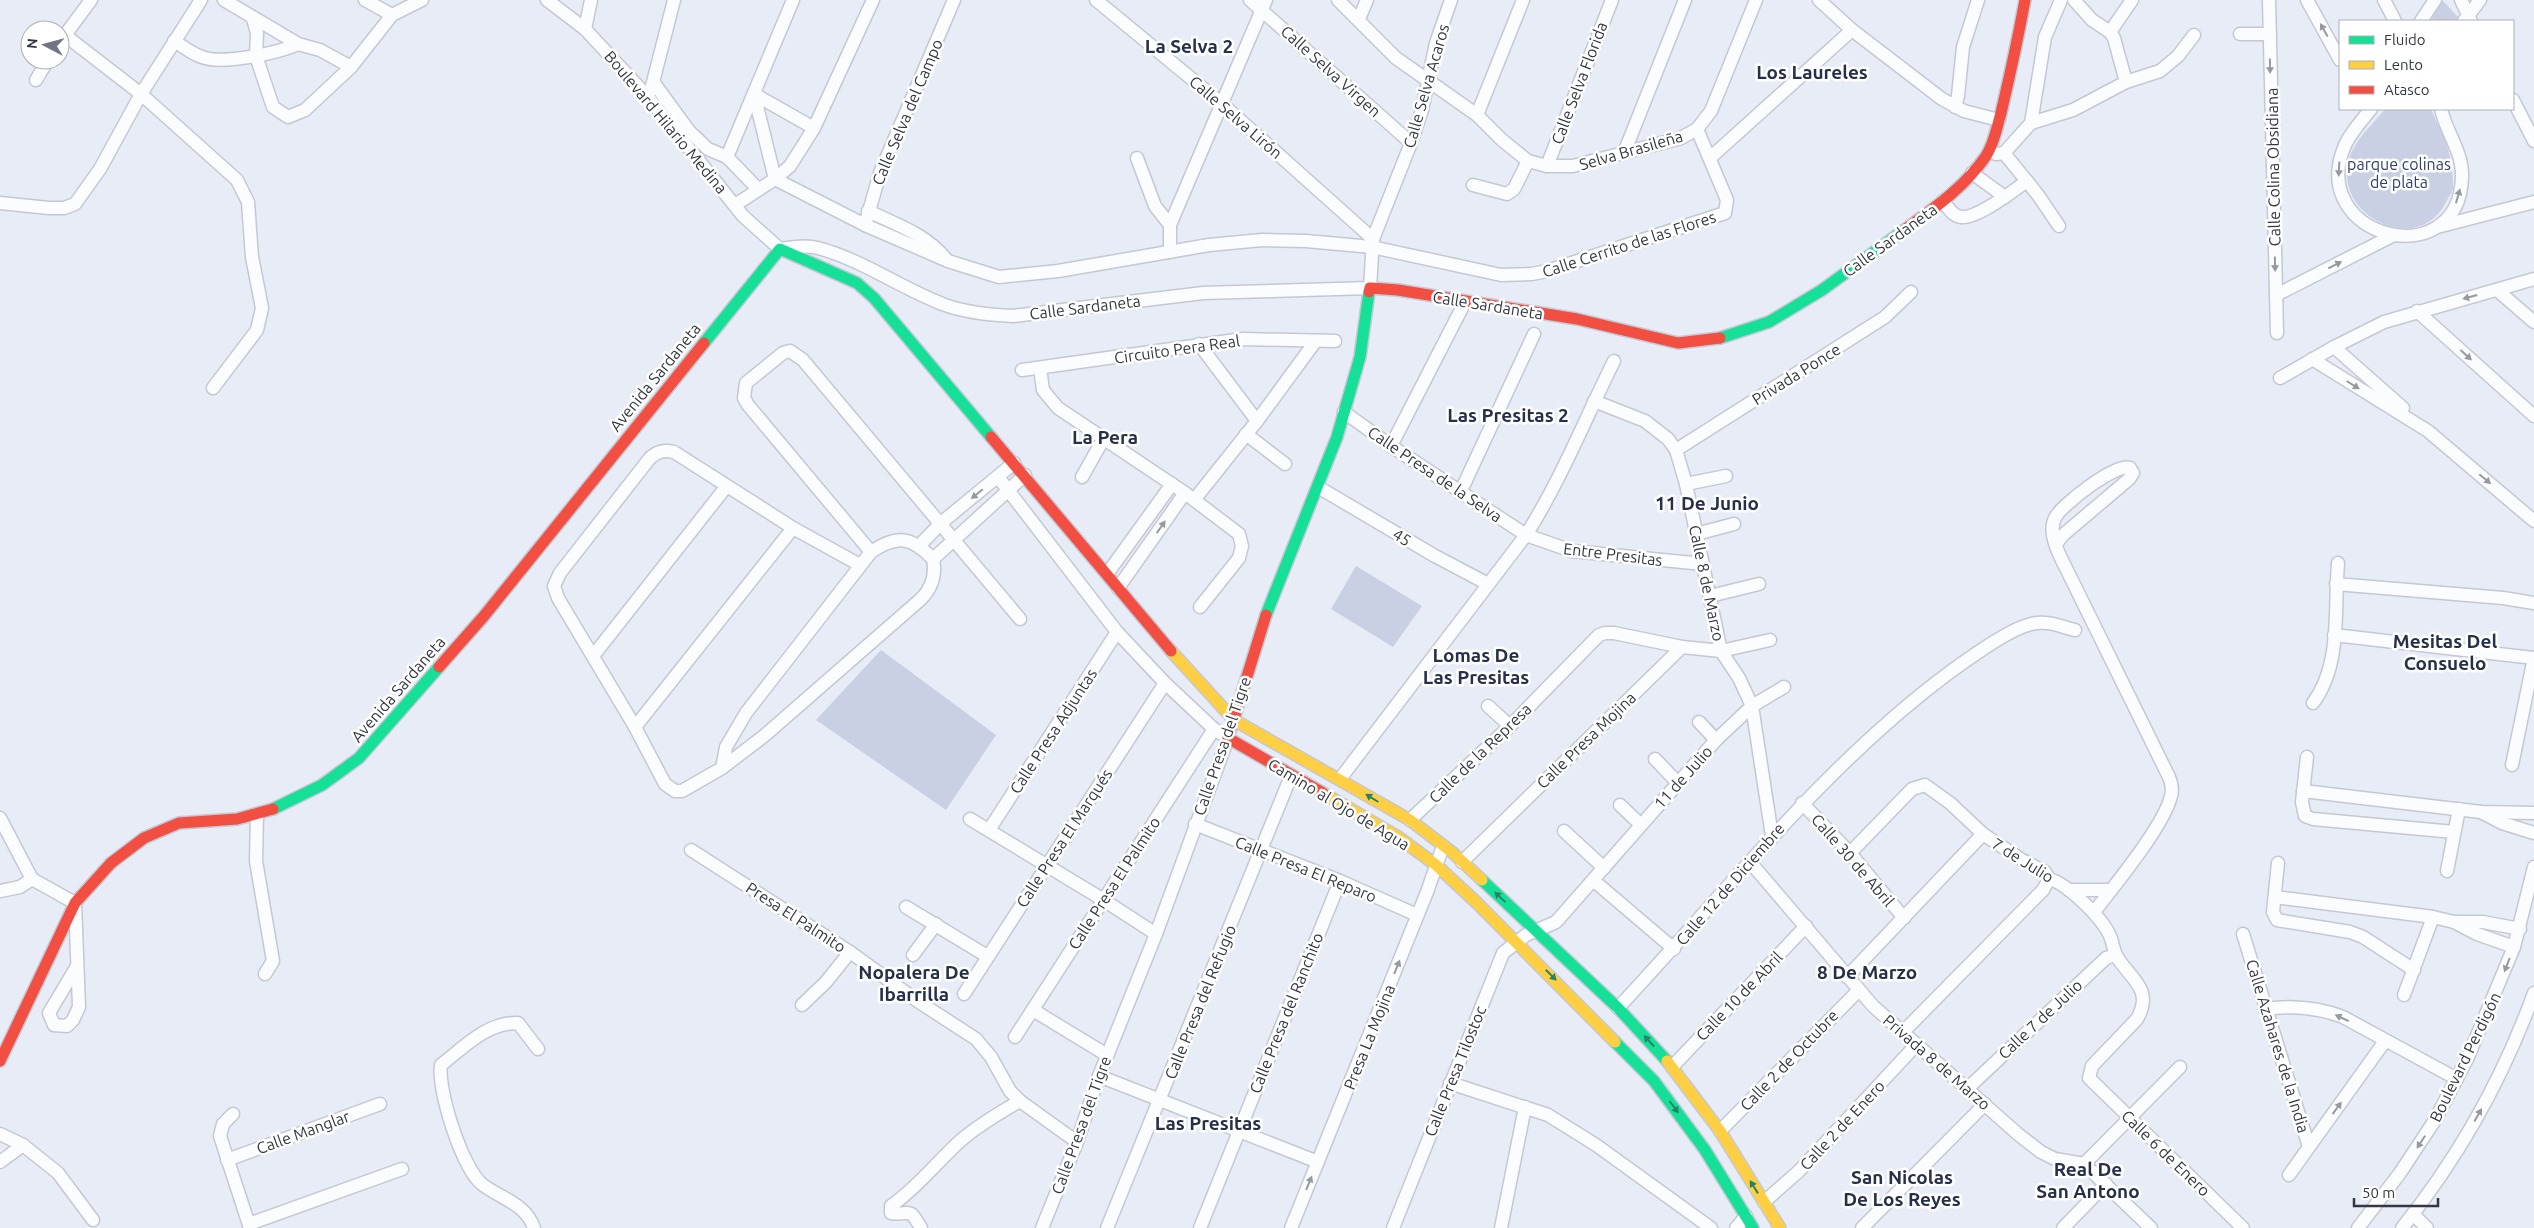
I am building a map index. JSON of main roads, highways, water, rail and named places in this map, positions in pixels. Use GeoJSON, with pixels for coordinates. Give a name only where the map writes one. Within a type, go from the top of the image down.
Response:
{"type":"FeatureCollection","features":[{"type":"Feature","properties":{"kind":"district","name":"La Selva 2"},"geometry":{"type":"Point","coordinates":[1189,46]}},
{"type":"Feature","properties":{"kind":"district","name":"Los Laureles"},"geometry":{"type":"Point","coordinates":[1812,72]}},
{"type":"Feature","properties":{"kind":"district","name":"Las Presitas 2"},"geometry":{"type":"Point","coordinates":[1508,415]}},
{"type":"Feature","properties":{"kind":"district","name":"La Pera"},"geometry":{"type":"Point","coordinates":[1105,437]}},
{"type":"Feature","properties":{"kind":"district","name":"11 De Junio"},"geometry":{"type":"Point","coordinates":[1707,503]}},
{"type":"Feature","properties":{"kind":"district","name":"Mesitas Del Consuelo"},"geometry":{"type":"Point","coordinates":[2445,652]}},
{"type":"Feature","properties":{"kind":"district","name":"Lomas De Las Presitas"},"geometry":{"type":"Point","coordinates":[1476,666]}},
{"type":"Feature","properties":{"kind":"district","name":"8 De Marzo"},"geometry":{"type":"Point","coordinates":[1867,972]}},
{"type":"Feature","properties":{"kind":"district","name":"Nopalera De Ibarrilla"},"geometry":{"type":"Point","coordinates":[914,983]}},
{"type":"Feature","properties":{"kind":"district","name":"Las Presitas"},"geometry":{"type":"Point","coordinates":[1208,1123]}},
{"type":"Feature","properties":{"kind":"district","name":"Real De San Antono"},"geometry":{"type":"Point","coordinates":[2088,1180]}},
{"type":"Feature","properties":{"kind":"district","name":"San Nicolas De Los Reyes"},"geometry":{"type":"Point","coordinates":[1902,1188]}},
{"type":"Feature","properties":{"kind":"park label","name":"parque colinas de plata"},"geometry":{"type":"Point","coordinates":[2399,173]}}]}
